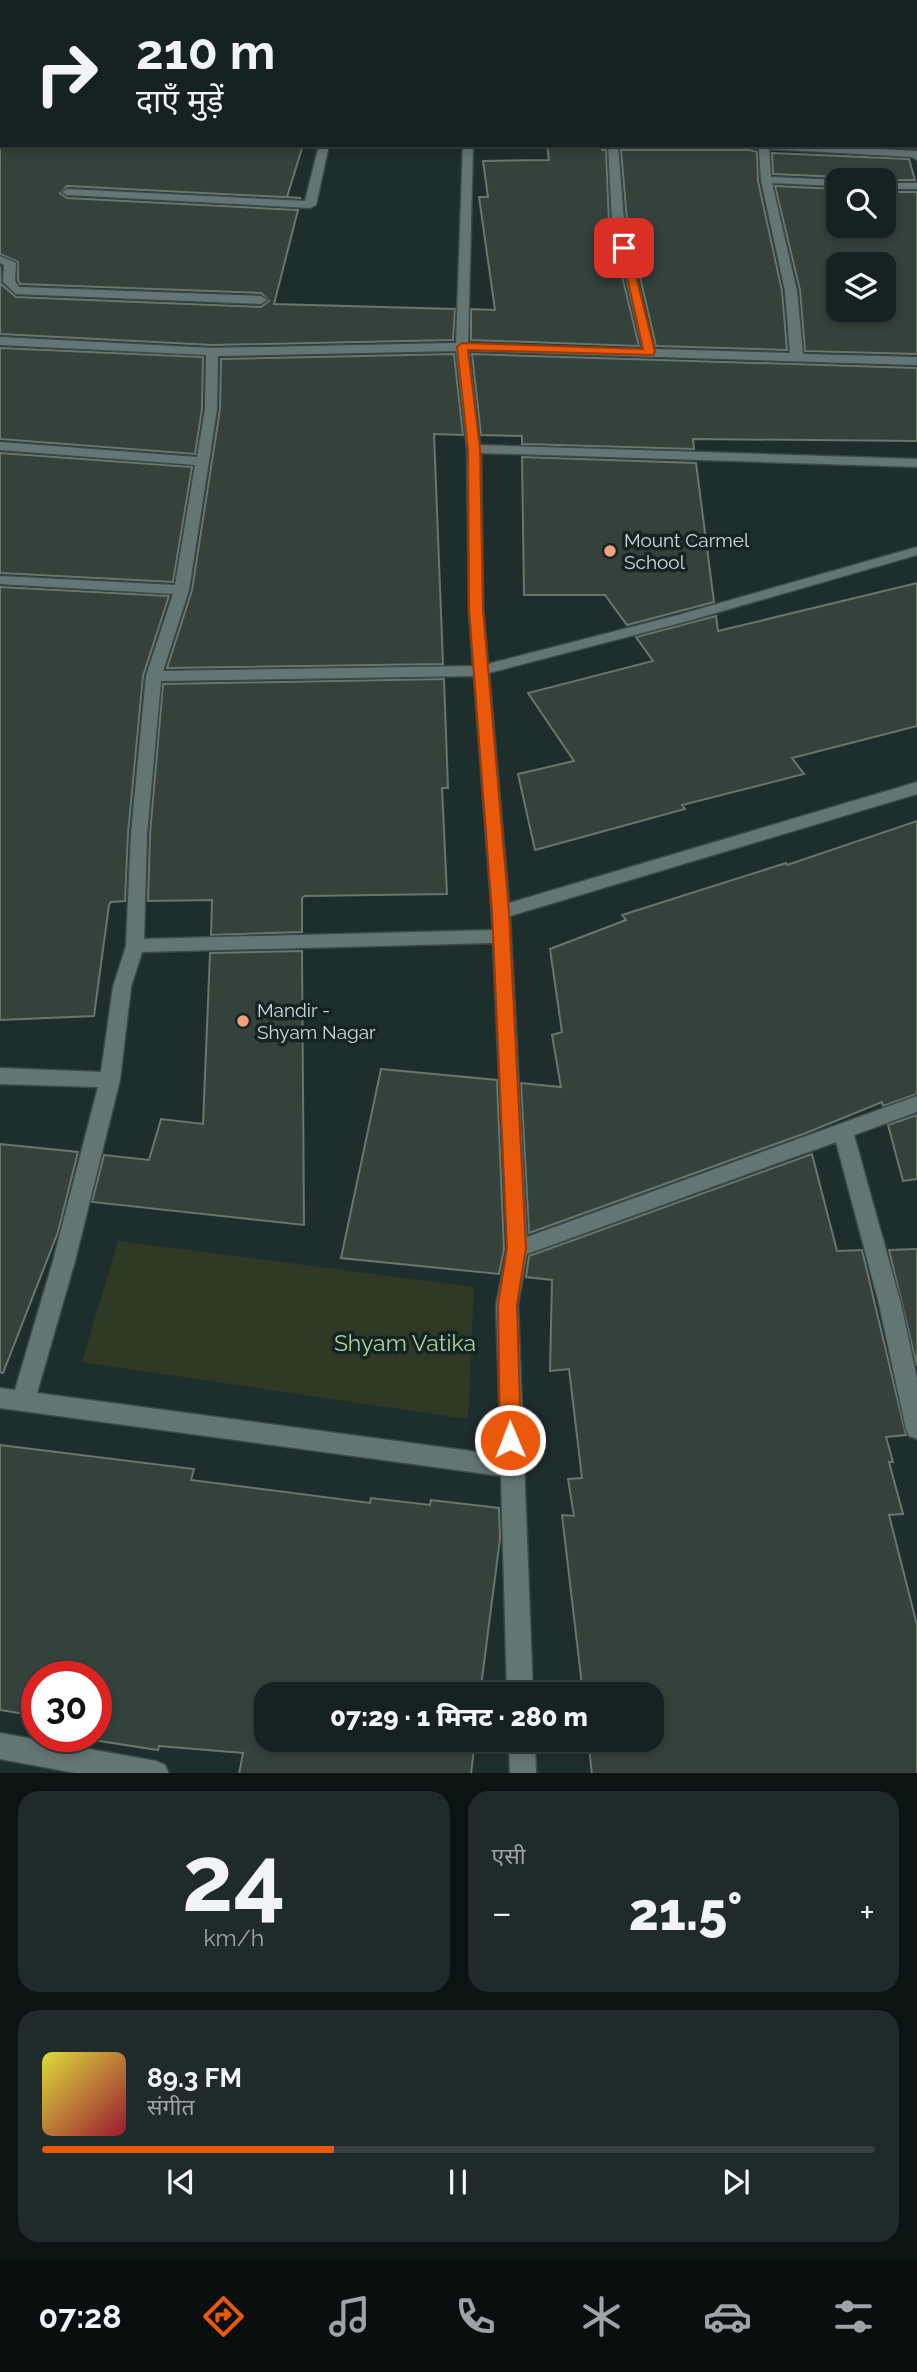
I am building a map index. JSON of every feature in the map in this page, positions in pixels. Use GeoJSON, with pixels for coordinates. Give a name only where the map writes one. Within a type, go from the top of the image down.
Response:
{"type":"FeatureCollection","features":[{"type":"Feature","properties":{"kind":"street"},"geometry":{"type":"LineString","coordinates":[[67,192],[310,205],[324,147]]}},
{"type":"Feature","properties":{"kind":"street"},"geometry":{"type":"LineString","coordinates":[[468,147],[462,347],[474,449],[476,609],[500,912],[517,1248],[507,1305],[520,1682]]}},
{"type":"Feature","properties":{"kind":"street"},"geometry":{"type":"LineString","coordinates":[[613,147],[618,221],[649,352]]}},
{"type":"Feature","properties":{"kind":"street"},"geometry":{"type":"LineString","coordinates":[[764,147],[766,180],[791,291],[797,357]]}},
{"type":"Feature","properties":{"kind":"street"},"geometry":{"type":"LineString","coordinates":[[787,147],[880,151],[916,154],[917,157]]}},
{"type":"Feature","properties":{"kind":"street"},"geometry":{"type":"LineString","coordinates":[[766,180],[826,182]]}},
{"type":"Feature","properties":{"kind":"street"},"geometry":{"type":"LineString","coordinates":[[896,186],[917,186]]}},
{"type":"Feature","properties":{"kind":"street"},"geometry":{"type":"LineString","coordinates":[[0,259],[10,263],[9,282],[16,290],[261,300]]}},
{"type":"Feature","properties":{"kind":"street"},"geometry":{"type":"LineString","coordinates":[[0,341],[212,352],[462,347],[917,361]]}},
{"type":"Feature","properties":{"kind":"street"},"geometry":{"type":"LineString","coordinates":[[23,1402],[64,1261],[110,1080],[122,987],[135,946],[139,834],[154,676],[181,590],[211,409],[212,352]]}},
{"type":"Feature","properties":{"kind":"street"},"geometry":{"type":"LineString","coordinates":[[0,446],[203,462]]}},
{"type":"Feature","properties":{"kind":"street"},"geometry":{"type":"LineString","coordinates":[[474,449],[917,463]]}},
{"type":"Feature","properties":{"kind":"street"},"geometry":{"type":"LineString","coordinates":[[154,676],[480,671],[683,618],[917,551]]}},
{"type":"Feature","properties":{"kind":"street"},"geometry":{"type":"LineString","coordinates":[[0,580],[181,590]]}},
{"type":"Feature","properties":{"kind":"street"},"geometry":{"type":"LineString","coordinates":[[500,912],[917,788]]}},
{"type":"Feature","properties":{"kind":"street"},"geometry":{"type":"LineString","coordinates":[[135,946],[501,936]]}},
{"type":"Feature","properties":{"kind":"street"},"geometry":{"type":"LineString","coordinates":[[0,1076],[110,1080]]}},
{"type":"Feature","properties":{"kind":"street"},"geometry":{"type":"LineString","coordinates":[[517,1248],[917,1104]]}},
{"type":"Feature","properties":{"kind":"street"},"geometry":{"type":"LineString","coordinates":[[843,1132],[914,1398],[917,1429]]}},
{"type":"Feature","properties":{"kind":"street"},"geometry":{"type":"LineString","coordinates":[[0,1398],[511,1467]]}},
{"type":"Feature","properties":{"kind":"street"},"geometry":{"type":"LineString","coordinates":[[0,1746],[156,1773]]}},
{"type":"Feature","properties":{"kind":"street"},"geometry":{"type":"LineString","coordinates":[[522,1752],[523,1773]]}},
{"type":"Feature","properties":{"kind":"green space","name":"Shyam Vatika"},"geometry":{"type":"Polygon","coordinates":[[[118,1241],[474,1287],[468,1419],[82,1362],[118,1241]]]}},
{"type":"Feature","properties":{"kind":"building"},"geometry":{"type":"Polygon","coordinates":[[[0,147],[302,147],[287,197],[301,198],[67,186],[60,193],[67,198],[298,210],[274,304],[455,309],[453,340],[212,345],[0,334],[0,266],[1,284],[16,297],[261,307],[269,301],[261,293],[20,284],[18,262],[0,254],[0,147]]]}},
{"type":"Feature","properties":{"kind":"building"},"geometry":{"type":"Polygon","coordinates":[[[547,147],[601,147],[602,150],[606,150],[609,222],[639,346],[471,340],[471,309],[495,310],[479,197],[488,197],[483,161],[549,160],[547,147]]]}},
{"type":"Feature","properties":{"kind":"building"},"geometry":{"type":"Polygon","coordinates":[[[621,150],[757,152],[758,181],[782,291],[787,350],[656,346],[627,221],[621,150]]]}},
{"type":"Feature","properties":{"kind":"building"},"geometry":{"type":"Polygon","coordinates":[[[772,153],[909,159],[915,180],[896,180],[896,168],[826,168],[826,176],[773,174],[772,153]]]}},
{"type":"Feature","properties":{"kind":"building"},"geometry":{"type":"Polygon","coordinates":[[[775,186],[826,188],[826,238],[896,238],[896,192],[917,192],[917,354],[805,351],[800,290],[775,186]]]}},
{"type":"Feature","properties":{"kind":"building"},"geometry":{"type":"Polygon","coordinates":[[[0,348],[203,357],[202,409],[195,454],[0,439],[0,348]]]}},
{"type":"Feature","properties":{"kind":"building"},"geometry":{"type":"Polygon","coordinates":[[[454,354],[463,435],[434,434],[443,664],[167,668],[192,590],[220,409],[221,359],[454,354]]]}},
{"type":"Feature","properties":{"kind":"building"},"geometry":{"type":"Polygon","coordinates":[[[472,354],[917,368],[917,441],[693,439],[694,449],[522,444],[522,436],[481,435],[472,354]]]}},
{"type":"Feature","properties":{"kind":"building"},"geometry":{"type":"Polygon","coordinates":[[[0,453],[192,467],[173,582],[0,573],[0,453]]]}},
{"type":"Feature","properties":{"kind":"building"},"geometry":{"type":"Polygon","coordinates":[[[522,457],[696,463],[714,602],[627,625],[605,595],[524,595],[522,457]]]}},
{"type":"Feature","properties":{"kind":"building"},"geometry":{"type":"Polygon","coordinates":[[[917,583],[917,726],[792,758],[804,774],[682,805],[685,809],[535,850],[518,774],[574,761],[528,693],[653,661],[636,637],[716,616],[718,631],[917,583]]]}},
{"type":"Feature","properties":{"kind":"building"},"geometry":{"type":"Polygon","coordinates":[[[0,587],[169,596],[143,676],[128,834],[125,901],[111,902],[109,905],[94,1016],[0,1020],[0,587]]]}},
{"type":"Feature","properties":{"kind":"building"},"geometry":{"type":"Polygon","coordinates":[[[444,679],[448,788],[442,788],[447,894],[305,896],[302,898],[302,932],[211,935],[212,900],[148,901],[150,834],[163,684],[444,679]]]}},
{"type":"Feature","properties":{"kind":"building"},"geometry":{"type":"Polygon","coordinates":[[[917,821],[917,1094],[883,1106],[882,1102],[806,1133],[529,1233],[521,1083],[561,1087],[552,1035],[562,1032],[550,949],[626,920],[622,915],[786,863],[787,865],[917,821]]]}},
{"type":"Feature","properties":{"kind":"building"},"geometry":{"type":"Polygon","coordinates":[[[302,951],[304,1225],[92,1202],[104,1155],[149,1160],[161,1119],[203,1124],[210,953],[302,951]]]}},
{"type":"Feature","properties":{"kind":"building"},"geometry":{"type":"Polygon","coordinates":[[[381,1069],[497,1080],[504,1249],[499,1274],[341,1258],[381,1069]]]}},
{"type":"Feature","properties":{"kind":"building"},"geometry":{"type":"Polygon","coordinates":[[[917,1115],[917,1179],[903,1181],[888,1125],[917,1115]]]}},
{"type":"Feature","properties":{"kind":"building"},"geometry":{"type":"Polygon","coordinates":[[[0,1144],[78,1152],[58,1232],[3,1373],[0,1372],[0,1144]]]}},
{"type":"Feature","properties":{"kind":"building"},"geometry":{"type":"Polygon","coordinates":[[[812,1154],[837,1251],[862,1250],[906,1435],[886,1437],[893,1462],[889,1462],[903,1514],[889,1515],[917,1625],[917,1773],[592,1773],[589,1752],[664,1752],[664,1682],[582,1682],[562,1515],[574,1516],[568,1479],[582,1478],[569,1369],[550,1371],[552,1280],[526,1277],[529,1256],[812,1154]]]}},
{"type":"Feature","properties":{"kind":"building"},"geometry":{"type":"Polygon","coordinates":[[[917,1249],[917,1366],[889,1250],[917,1249]]]}},
{"type":"Feature","properties":{"kind":"building"},"geometry":{"type":"Polygon","coordinates":[[[0,1445],[194,1469],[191,1480],[370,1503],[371,1498],[430,1505],[431,1500],[499,1508],[500,1539],[482,1682],[254,1682],[254,1752],[474,1752],[471,1773],[239,1773],[243,1753],[159,1746],[158,1750],[112,1743],[112,1661],[21,1661],[21,1713],[0,1710],[0,1445]]]}},
{"type":"Feature","properties":{"kind":"place","name":"Mount Carmel School"},"geometry":{"type":"Point","coordinates":[610,551]}},
{"type":"Feature","properties":{"kind":"place","name":"Mandir - Shyam Nagar"},"geometry":{"type":"Point","coordinates":[243,1021]}},
{"type":"Feature","properties":{"kind":"route"},"geometry":{"type":"LineString","coordinates":[[510,1440],[507,1305],[517,1248],[500,912],[476,609],[474,449],[462,347],[649,352],[624,248]]}}]}
